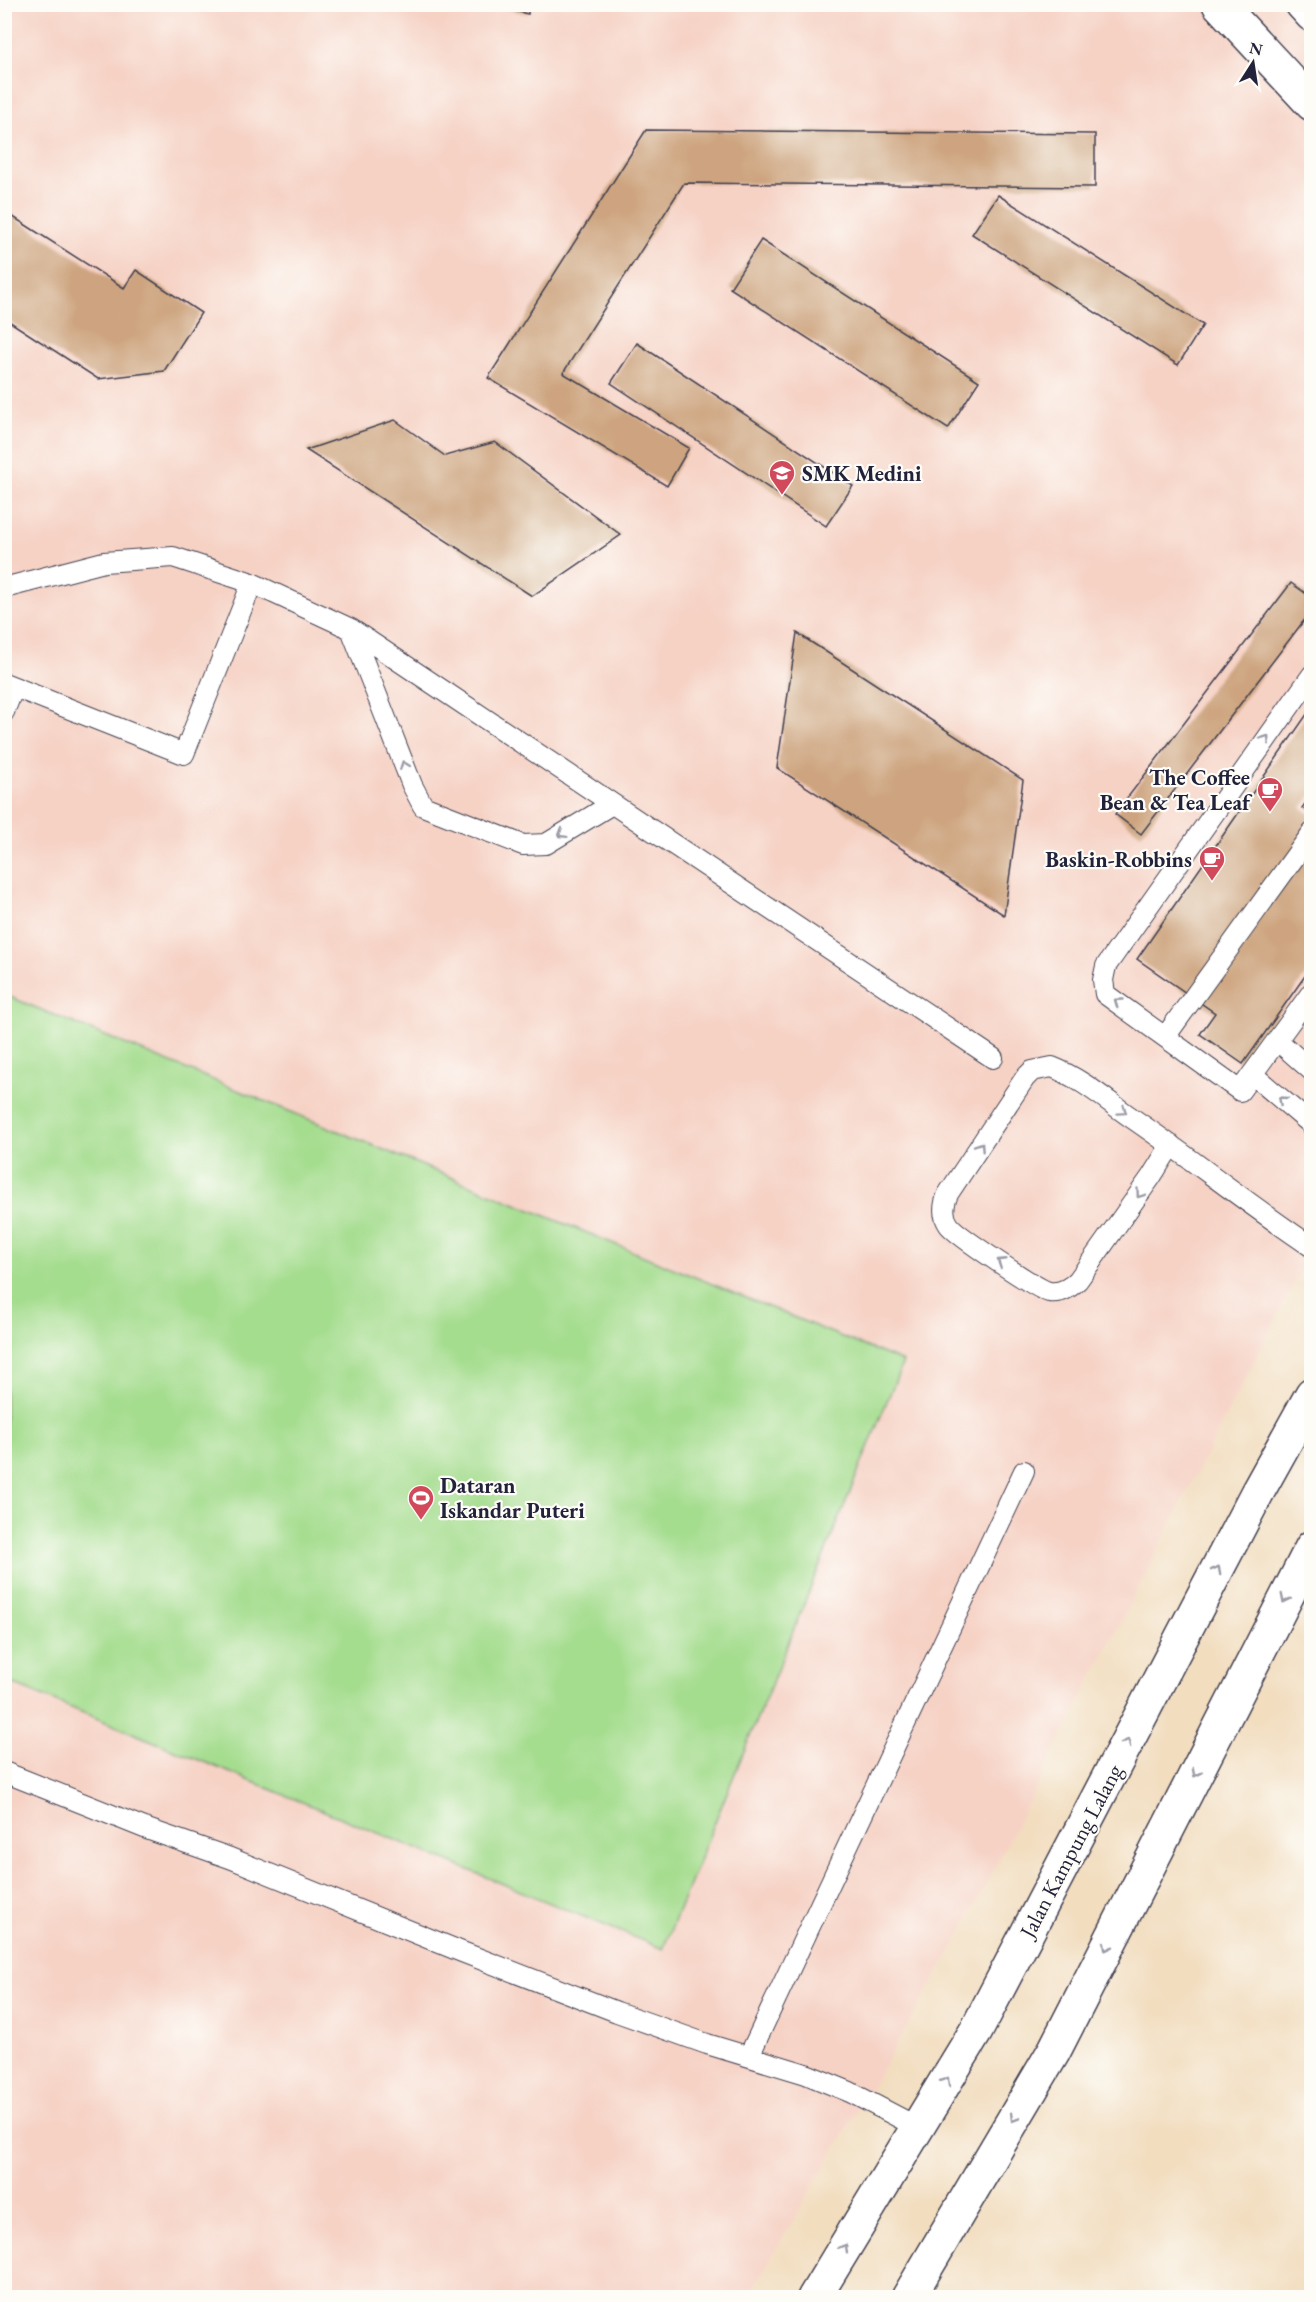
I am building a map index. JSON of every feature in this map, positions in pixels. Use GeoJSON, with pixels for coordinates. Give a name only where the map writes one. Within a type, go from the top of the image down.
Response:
{"type":"FeatureCollection","features":[{"type":"Feature","properties":{"kind":"main road"},"geometry":{"type":"LineString","coordinates":[[1219,4],[1311,104]]}},
{"type":"Feature","properties":{"kind":"main road"},"geometry":{"type":"LineString","coordinates":[[1302,4],[1311,15]]}},
{"type":"Feature","properties":{"kind":"main road","name":"Jalan Kampung Lalang"},"geometry":{"type":"LineString","coordinates":[[814,2298],[981,2022],[1257,1492],[1311,1394]]}},
{"type":"Feature","properties":{"kind":"main road"},"geometry":{"type":"LineString","coordinates":[[908,2298],[1054,2051],[1311,1547]]}},
{"type":"Feature","properties":{"kind":"lane"},"geometry":{"type":"LineString","coordinates":[[4,588],[104,562],[173,557],[252,583],[351,629],[993,1058]]}},
{"type":"Feature","properties":{"kind":"lane"},"geometry":{"type":"LineString","coordinates":[[4,712],[9,685],[184,754],[252,583]]}},
{"type":"Feature","properties":{"kind":"lane"},"geometry":{"type":"LineString","coordinates":[[351,629],[412,785],[423,806],[523,845],[546,844],[612,804]]}},
{"type":"Feature","properties":{"kind":"lane"},"geometry":{"type":"LineString","coordinates":[[1309,683],[1106,966],[1103,980],[1106,993],[1240,1091],[1311,992]]}},
{"type":"Feature","properties":{"kind":"lane"},"geometry":{"type":"LineString","coordinates":[[1165,1037],[1311,833]]}},
{"type":"Feature","properties":{"kind":"lane"},"geometry":{"type":"LineString","coordinates":[[1278,1041],[1311,1071]]}},
{"type":"Feature","properties":{"kind":"lane"},"geometry":{"type":"LineString","coordinates":[[1171,1144],[1151,1177],[1078,1280],[1071,1288],[1060,1292],[1050,1292],[1040,1288],[955,1232],[944,1215],[944,1204],[948,1194],[1025,1078],[1042,1067],[1062,1071],[1171,1144],[1246,1203],[1311,1247]]}},
{"type":"Feature","properties":{"kind":"lane"},"geometry":{"type":"LineString","coordinates":[[1252,1074],[1311,1125]]}},
{"type":"Feature","properties":{"kind":"lane"},"geometry":{"type":"LineString","coordinates":[[749,2056],[1024,1471]]}},
{"type":"Feature","properties":{"kind":"lane"},"geometry":{"type":"LineString","coordinates":[[4,1772],[147,1829],[230,1858],[617,2012],[806,2074],[850,2092],[917,2127]]}},
{"type":"Feature","properties":{"kind":"shaded area"},"geometry":{"type":"Polygon","coordinates":[[[5,5],[1311,5],[1311,1250],[956,1943],[748,2297],[5,2298],[5,5]]]}},
{"type":"Feature","properties":{"kind":"green space","name":"Dataran Iskandar Puteri"},"geometry":{"type":"Polygon","coordinates":[[[5,995],[903,1362],[663,1949],[5,1681],[5,995]]]}},
{"type":"Feature","properties":{"kind":"building"},"geometry":{"type":"Polygon","coordinates":[[[484,4],[529,4],[528,14],[484,4]]]}},
{"type":"Feature","properties":{"kind":"building"},"geometry":{"type":"Polygon","coordinates":[[[646,130],[1095,134],[1095,187],[684,183],[563,373],[689,448],[667,486],[488,378],[646,130]]]}},
{"type":"Feature","properties":{"kind":"building"},"geometry":{"type":"Polygon","coordinates":[[[998,195],[1203,325],[1178,365],[972,234],[998,195]]]}},
{"type":"Feature","properties":{"kind":"building"},"geometry":{"type":"Polygon","coordinates":[[[7,213],[124,288],[136,270],[201,313],[164,371],[98,379],[4,318],[4,217],[7,213]]]}},
{"type":"Feature","properties":{"kind":"building"},"geometry":{"type":"Polygon","coordinates":[[[761,240],[979,381],[948,429],[730,288],[761,240]]]}},
{"type":"Feature","properties":{"kind":"building"},"geometry":{"type":"Polygon","coordinates":[[[637,343],[853,486],[826,526],[611,383],[637,343]]]}},
{"type":"Feature","properties":{"kind":"building"},"geometry":{"type":"Polygon","coordinates":[[[395,420],[445,456],[495,442],[621,535],[532,596],[306,450],[395,420]]]}},
{"type":"Feature","properties":{"kind":"building"},"geometry":{"type":"Polygon","coordinates":[[[1291,583],[1312,598],[1312,610],[1141,834],[1115,814],[1291,583]]]}},
{"type":"Feature","properties":{"kind":"building"},"geometry":{"type":"Polygon","coordinates":[[[797,633],[1023,780],[1004,915],[777,768],[797,633]]]}},
{"type":"Feature","properties":{"kind":"building"},"geometry":{"type":"Polygon","coordinates":[[[1310,710],[1312,794],[1302,808],[1312,815],[1312,966],[1243,1064],[1200,1034],[1215,1013],[1137,959],[1310,710]]]}},
{"type":"Feature","properties":{"kind":"place","name":"SMK Medini"},"geometry":{"type":"Point","coordinates":[782,496]}},
{"type":"Feature","properties":{"kind":"place","name":"The Coffee Bean & Tea Leaf"},"geometry":{"type":"Point","coordinates":[1270,813]}},
{"type":"Feature","properties":{"kind":"place","name":"Baskin-Robbins"},"geometry":{"type":"Point","coordinates":[1212,882]}},
{"type":"Feature","properties":{"kind":"place","name":"Dataran Iskandar Puteri"},"geometry":{"type":"Point","coordinates":[421,1521]}}]}
